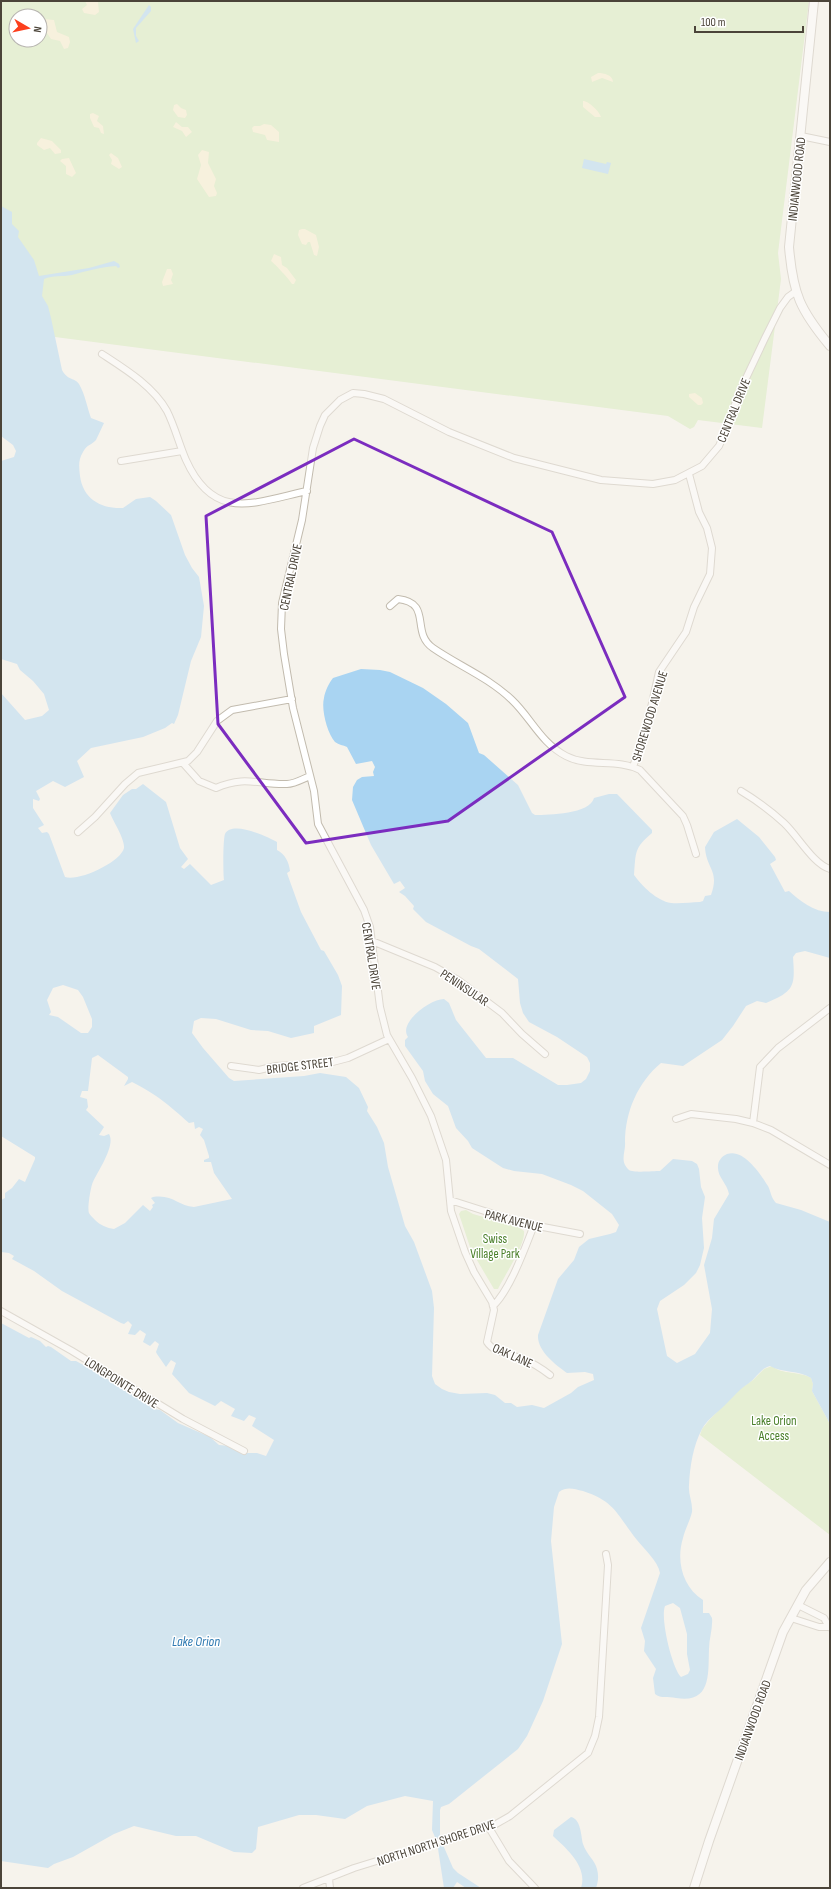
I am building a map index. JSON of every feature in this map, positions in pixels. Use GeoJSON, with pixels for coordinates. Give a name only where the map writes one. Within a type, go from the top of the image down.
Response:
{"type":"FeatureCollection","features":[{"type":"Feature","properties":{"kind":"street","name":"INDIANWOOD ROAD"},"geometry":{"type":"LineString","coordinates":[[814,1],[789,247],[791,276],[795,292],[805,314],[830,346]]}},
{"type":"Feature","properties":{"kind":"street"},"geometry":{"type":"LineString","coordinates":[[800,136],[830,142]]}},
{"type":"Feature","properties":{"kind":"street","name":"CENTRAL DRIVE"},"geometry":{"type":"LineString","coordinates":[[493,1306],[465,1252],[451,1211],[446,1160],[438,1137],[412,1078],[389,1039],[380,1007],[370,927],[364,910],[318,824],[310,776],[292,699],[282,635],[282,603],[302,520],[313,448],[325,415],[340,400],[353,394],[384,399],[449,432],[514,458],[601,480],[653,484],[675,480],[702,466],[719,446],[739,392],[765,338],[780,308],[788,297],[795,292]]}},
{"type":"Feature","properties":{"kind":"street"},"geometry":{"type":"LineString","coordinates":[[102,354],[121,366],[150,389],[167,411],[182,451],[196,479],[208,493],[221,501],[237,504],[255,502],[307,491]]}},
{"type":"Feature","properties":{"kind":"street"},"geometry":{"type":"LineString","coordinates":[[121,461],[182,451]]}},
{"type":"Feature","properties":{"kind":"street","name":"SHOREWOOD AVENUE"},"geometry":{"type":"LineString","coordinates":[[689,474],[699,512],[707,528],[712,548],[710,574],[694,607],[686,632],[659,672],[648,721],[633,767],[640,770],[682,816],[687,825],[696,854]]}},
{"type":"Feature","properties":{"kind":"street"},"geometry":{"type":"LineString","coordinates":[[390,606],[398,599],[413,603],[419,610],[425,642],[450,660],[480,675],[512,700],[540,735],[557,751],[584,763],[633,767]]}},
{"type":"Feature","properties":{"kind":"street"},"geometry":{"type":"LineString","coordinates":[[78,832],[95,817],[125,784],[138,773],[188,761],[197,752],[217,721],[232,710],[292,699]]}},
{"type":"Feature","properties":{"kind":"street"},"geometry":{"type":"LineString","coordinates":[[183,763],[198,781],[216,788],[228,783],[246,780],[288,784],[310,776]]}},
{"type":"Feature","properties":{"kind":"street"},"geometry":{"type":"LineString","coordinates":[[742,791],[756,800],[783,822],[815,859],[830,869]]}},
{"type":"Feature","properties":{"kind":"street","name":"PENINSULAR"},"geometry":{"type":"LineString","coordinates":[[372,941],[435,967],[458,980],[502,1014],[545,1054]]}},
{"type":"Feature","properties":{"kind":"street"},"geometry":{"type":"LineString","coordinates":[[753,1123],[760,1067],[778,1048],[830,1008]]}},
{"type":"Feature","properties":{"kind":"street","name":"BRIDGE STREET"},"geometry":{"type":"LineString","coordinates":[[231,1066],[259,1070],[276,1066],[329,1063],[348,1058],[389,1039]]}},
{"type":"Feature","properties":{"kind":"street"},"geometry":{"type":"LineString","coordinates":[[676,1119],[692,1114],[736,1119],[753,1123],[771,1130],[830,1165]]}},
{"type":"Feature","properties":{"kind":"street","name":"PARK AVENUE"},"geometry":{"type":"LineString","coordinates":[[450,1200],[495,1216],[580,1234]]}},
{"type":"Feature","properties":{"kind":"street"},"geometry":{"type":"LineString","coordinates":[[493,1306],[502,1294],[534,1225]]}},
{"type":"Feature","properties":{"kind":"street","name":"OAK LANE"},"geometry":{"type":"LineString","coordinates":[[493,1306],[494,1310],[487,1342],[491,1348],[533,1364],[550,1375]]}},
{"type":"Feature","properties":{"kind":"street","name":"LONGPOINTE DRIVE"},"geometry":{"type":"LineString","coordinates":[[1,1310],[72,1351],[183,1419],[244,1451]]}},
{"type":"Feature","properties":{"kind":"street","name":"NORTH NORTH SHORE DRIVE"},"geometry":{"type":"LineString","coordinates":[[303,1888],[354,1868],[488,1826],[510,1816],[588,1753],[595,1736],[599,1717],[608,1565],[606,1554]]}},
{"type":"Feature","properties":{"kind":"street","name":"INDIANWOOD ROAD"},"geometry":{"type":"LineString","coordinates":[[694,1888],[783,1632],[806,1590],[830,1562]]}},
{"type":"Feature","properties":{"kind":"street"},"geometry":{"type":"LineString","coordinates":[[791,1618],[819,1627],[829,1627],[824,1618],[798,1605]]}},
{"type":"Feature","properties":{"kind":"street"},"geometry":{"type":"LineString","coordinates":[[488,1826],[509,1861],[535,1888]]}},
{"type":"Feature","properties":{"kind":"street"},"geometry":{"type":"LineString","coordinates":[[329,1879],[330,1888]]}},
{"type":"Feature","properties":{"kind":"highlighted area"},"geometry":{"type":"Polygon","coordinates":[[[354,439],[552,532],[625,697],[448,821],[306,843],[218,724],[206,516],[354,439]]]}},
{"type":"Feature","properties":{"kind":"green space"},"geometry":{"type":"Polygon","coordinates":[[[1,1],[809,1],[778,253],[781,279],[762,428],[698,420],[694,427],[690,429],[668,416],[1,330],[1,1]]]}},
{"type":"Feature","properties":{"kind":"green space","name":"Swiss Village Park"},"geometry":{"type":"Polygon","coordinates":[[[466,1210],[473,1214],[518,1227],[524,1231],[522,1244],[498,1289],[494,1289],[471,1250],[459,1214],[461,1211],[466,1210]]]}},
{"type":"Feature","properties":{"kind":"green space","name":"Lake Orion Access"},"geometry":{"type":"Polygon","coordinates":[[[772,1366],[781,1371],[802,1374],[811,1378],[813,1384],[812,1391],[830,1424],[830,1535],[700,1435],[702,1429],[711,1418],[738,1390],[753,1380],[764,1369],[772,1366]]]}},
{"type":"Feature","properties":{"kind":"sand"},"geometry":{"type":"Polygon","coordinates":[[[85,1],[98,2],[99,12],[95,15],[84,13],[82,9],[87,5],[85,1]]]}},
{"type":"Feature","properties":{"kind":"sand"},"geometry":{"type":"Polygon","coordinates":[[[48,19],[54,20],[57,32],[69,37],[70,42],[68,48],[64,49],[60,41],[51,39],[48,34],[48,19]]]}},
{"type":"Feature","properties":{"kind":"sand"},"geometry":{"type":"Polygon","coordinates":[[[598,73],[610,76],[613,82],[602,78],[592,82],[591,77],[598,73]]]}},
{"type":"Feature","properties":{"kind":"sand"},"geometry":{"type":"Polygon","coordinates":[[[583,101],[594,107],[599,112],[601,117],[595,117],[583,107],[583,101]]]}},
{"type":"Feature","properties":{"kind":"sand"},"geometry":{"type":"Polygon","coordinates":[[[177,104],[186,110],[187,115],[185,118],[178,117],[173,110],[174,105],[177,104]]]}},
{"type":"Feature","properties":{"kind":"sand"},"geometry":{"type":"Polygon","coordinates":[[[93,113],[99,116],[97,121],[103,126],[104,134],[101,133],[99,128],[94,127],[90,118],[90,114],[93,113]]]}},
{"type":"Feature","properties":{"kind":"sand"},"geometry":{"type":"Polygon","coordinates":[[[176,122],[182,127],[188,127],[192,132],[186,137],[182,131],[173,127],[176,122]]]}},
{"type":"Feature","properties":{"kind":"sand"},"geometry":{"type":"Polygon","coordinates":[[[264,124],[271,125],[279,132],[279,142],[267,140],[265,135],[253,132],[252,128],[254,126],[264,124]]]}},
{"type":"Feature","properties":{"kind":"sand"},"geometry":{"type":"Polygon","coordinates":[[[41,138],[52,141],[61,150],[61,153],[55,154],[50,148],[44,150],[37,145],[41,138]]]}},
{"type":"Feature","properties":{"kind":"sand"},"geometry":{"type":"Polygon","coordinates":[[[202,150],[209,152],[208,163],[216,179],[214,186],[217,193],[216,196],[209,197],[197,179],[201,165],[198,155],[202,150]]]}},
{"type":"Feature","properties":{"kind":"sand"},"geometry":{"type":"Polygon","coordinates":[[[111,153],[118,158],[122,167],[119,169],[111,164],[112,160],[109,155],[111,153]]]}},
{"type":"Feature","properties":{"kind":"sand"},"geometry":{"type":"Polygon","coordinates":[[[69,158],[76,173],[72,177],[66,174],[66,166],[60,161],[62,159],[69,158]]]}},
{"type":"Feature","properties":{"kind":"sand"},"geometry":{"type":"Polygon","coordinates":[[[302,229],[316,235],[319,247],[317,256],[314,255],[310,242],[306,245],[302,244],[298,235],[299,230],[302,229]]]}},
{"type":"Feature","properties":{"kind":"sand"},"geometry":{"type":"Polygon","coordinates":[[[274,254],[281,257],[282,265],[287,268],[296,280],[294,284],[292,284],[271,261],[274,254]]]}},
{"type":"Feature","properties":{"kind":"sand"},"geometry":{"type":"Polygon","coordinates":[[[167,269],[171,269],[173,274],[171,280],[173,284],[163,286],[162,282],[167,269]]]}},
{"type":"Feature","properties":{"kind":"sand"},"geometry":{"type":"Polygon","coordinates":[[[695,393],[702,398],[703,403],[701,405],[698,405],[689,397],[689,394],[695,393]]]}},
{"type":"Feature","properties":{"kind":"water"},"geometry":{"type":"Polygon","coordinates":[[[149,5],[151,7],[151,11],[136,28],[136,36],[139,41],[136,43],[133,29],[149,5]]]}},
{"type":"Feature","properties":{"kind":"water"},"geometry":{"type":"Polygon","coordinates":[[[584,159],[606,164],[607,162],[611,163],[608,174],[582,168],[584,159]]]}},
{"type":"Feature","properties":{"kind":"water","name":"Lake Orion"},"geometry":{"type":"Polygon","coordinates":[[[1,206],[12,212],[12,224],[19,231],[18,237],[34,260],[39,276],[89,268],[114,261],[119,264],[120,267],[118,268],[116,266],[105,267],[72,275],[44,279],[42,296],[48,306],[62,370],[66,376],[75,380],[79,384],[91,418],[104,423],[96,440],[86,447],[80,458],[80,476],[85,491],[89,496],[94,501],[107,507],[123,508],[136,499],[150,497],[171,515],[185,555],[199,577],[204,606],[201,637],[191,661],[178,715],[174,724],[172,723],[165,728],[143,737],[91,748],[77,761],[84,777],[65,787],[53,781],[36,791],[40,799],[39,801],[33,799],[33,808],[44,825],[38,828],[42,833],[47,832],[49,834],[65,877],[79,877],[89,874],[107,865],[121,853],[124,848],[123,840],[110,813],[123,795],[143,784],[166,802],[180,848],[188,859],[181,867],[184,869],[190,864],[211,885],[224,880],[224,837],[229,830],[242,829],[250,831],[277,842],[277,850],[284,856],[289,864],[290,871],[287,873],[301,912],[321,950],[324,951],[338,975],[342,986],[341,1015],[314,1026],[314,1033],[291,1038],[268,1031],[251,1030],[216,1019],[201,1018],[194,1021],[192,1033],[229,1078],[234,1081],[304,1076],[320,1073],[346,1077],[359,1088],[368,1107],[367,1111],[377,1127],[384,1143],[388,1167],[405,1226],[414,1242],[432,1291],[434,1308],[432,1376],[435,1384],[442,1389],[460,1394],[487,1393],[495,1395],[505,1403],[511,1403],[517,1407],[532,1405],[544,1408],[571,1393],[578,1387],[594,1380],[593,1374],[585,1372],[567,1373],[558,1366],[544,1352],[538,1335],[558,1279],[574,1260],[579,1247],[589,1239],[616,1232],[619,1225],[612,1214],[583,1191],[542,1174],[514,1171],[503,1168],[472,1148],[468,1141],[456,1128],[448,1106],[433,1094],[425,1081],[423,1071],[405,1046],[405,1040],[408,1037],[406,1031],[407,1025],[411,1019],[424,1007],[438,1000],[444,999],[449,1003],[456,1020],[486,1058],[513,1058],[558,1085],[581,1083],[586,1079],[590,1071],[590,1063],[587,1057],[557,1037],[529,1022],[523,1013],[520,1003],[518,979],[479,949],[426,922],[413,909],[414,906],[405,896],[399,892],[405,888],[400,881],[394,884],[371,845],[352,800],[353,787],[357,780],[362,777],[374,776],[373,772],[375,767],[372,761],[356,764],[347,747],[335,742],[327,727],[323,703],[326,690],[333,678],[361,669],[380,670],[390,672],[423,688],[446,704],[468,723],[479,753],[484,755],[518,785],[532,813],[535,815],[559,814],[577,810],[591,803],[594,798],[609,794],[617,794],[652,830],[652,833],[646,838],[637,851],[634,875],[641,884],[655,896],[666,902],[700,902],[703,901],[705,896],[711,895],[714,880],[705,847],[714,832],[737,819],[759,837],[775,857],[776,860],[770,864],[785,892],[789,891],[813,908],[824,912],[830,912],[830,958],[805,951],[796,953],[793,957],[793,981],[788,991],[776,999],[766,1003],[757,1001],[746,1006],[722,1040],[683,1066],[661,1063],[646,1079],[634,1098],[627,1120],[624,1163],[631,1171],[660,1171],[673,1159],[692,1161],[697,1164],[699,1169],[701,1187],[705,1197],[702,1218],[704,1248],[700,1265],[696,1273],[684,1285],[660,1301],[657,1309],[667,1356],[677,1363],[695,1354],[710,1333],[712,1309],[704,1265],[712,1238],[714,1219],[729,1194],[718,1170],[719,1162],[722,1157],[733,1153],[746,1159],[768,1186],[776,1203],[801,1210],[830,1222],[830,1424],[812,1391],[813,1384],[811,1378],[806,1375],[780,1370],[770,1366],[764,1369],[741,1389],[711,1418],[702,1429],[696,1442],[691,1463],[689,1488],[692,1512],[684,1535],[680,1555],[682,1572],[690,1588],[703,1600],[703,1613],[709,1613],[712,1618],[712,1622],[709,1645],[708,1677],[706,1685],[696,1696],[688,1699],[662,1697],[655,1694],[653,1678],[656,1669],[644,1651],[645,1641],[641,1628],[660,1573],[657,1564],[615,1510],[603,1500],[594,1495],[574,1489],[562,1490],[559,1492],[554,1507],[551,1541],[562,1644],[543,1701],[527,1736],[518,1749],[449,1804],[441,1807],[440,1810],[440,1838],[453,1868],[481,1888],[466,1888],[457,1882],[453,1888],[444,1888],[437,1842],[432,1830],[433,1801],[405,1796],[367,1806],[345,1819],[316,1815],[299,1815],[258,1827],[256,1849],[252,1853],[234,1852],[196,1836],[176,1836],[134,1826],[114,1834],[73,1857],[54,1864],[48,1868],[1,1861],[1,1323],[29,1338],[31,1337],[40,1341],[46,1347],[51,1347],[71,1361],[76,1361],[100,1374],[129,1393],[140,1398],[154,1409],[160,1410],[178,1423],[210,1437],[219,1445],[230,1446],[243,1453],[257,1453],[266,1456],[274,1440],[252,1426],[256,1418],[249,1415],[244,1421],[231,1416],[235,1409],[221,1401],[215,1406],[189,1393],[172,1374],[176,1363],[171,1360],[166,1367],[156,1352],[159,1344],[155,1341],[150,1346],[143,1342],[146,1334],[140,1330],[135,1335],[128,1334],[132,1325],[128,1321],[124,1324],[121,1323],[62,1291],[34,1271],[12,1259],[14,1256],[9,1253],[1,1252],[1,1200],[5,1198],[5,1193],[12,1188],[19,1179],[25,1182],[35,1157],[1,1136],[1,693],[25,720],[42,716],[49,710],[44,694],[33,681],[20,670],[17,664],[1,659],[1,461],[14,457],[16,451],[13,445],[1,436],[1,206]],[[63,985],[53,988],[47,1000],[51,1012],[49,1015],[58,1017],[81,1033],[88,1033],[92,1027],[92,1019],[83,997],[78,990],[63,985]],[[98,1055],[92,1058],[88,1091],[82,1091],[80,1097],[87,1099],[88,1107],[86,1110],[104,1127],[99,1135],[104,1136],[109,1134],[111,1139],[108,1151],[93,1182],[90,1192],[89,1214],[104,1226],[114,1229],[125,1223],[143,1205],[150,1211],[153,1207],[152,1205],[155,1203],[151,1198],[153,1197],[166,1197],[184,1205],[194,1207],[232,1199],[214,1173],[211,1162],[204,1162],[204,1160],[209,1158],[209,1156],[204,1140],[200,1135],[203,1129],[199,1127],[195,1129],[194,1122],[189,1123],[162,1100],[141,1086],[132,1082],[124,1086],[128,1077],[98,1055]],[[673,1603],[665,1606],[665,1631],[674,1664],[681,1677],[688,1674],[690,1670],[687,1654],[687,1634],[680,1608],[673,1603]]]}},
{"type":"Feature","properties":{"kind":"water"},"geometry":{"type":"Polygon","coordinates":[[[571,1817],[574,1818],[579,1824],[584,1848],[596,1866],[598,1881],[596,1888],[581,1888],[582,1873],[579,1866],[570,1853],[553,1836],[554,1830],[571,1817]]]}}]}
